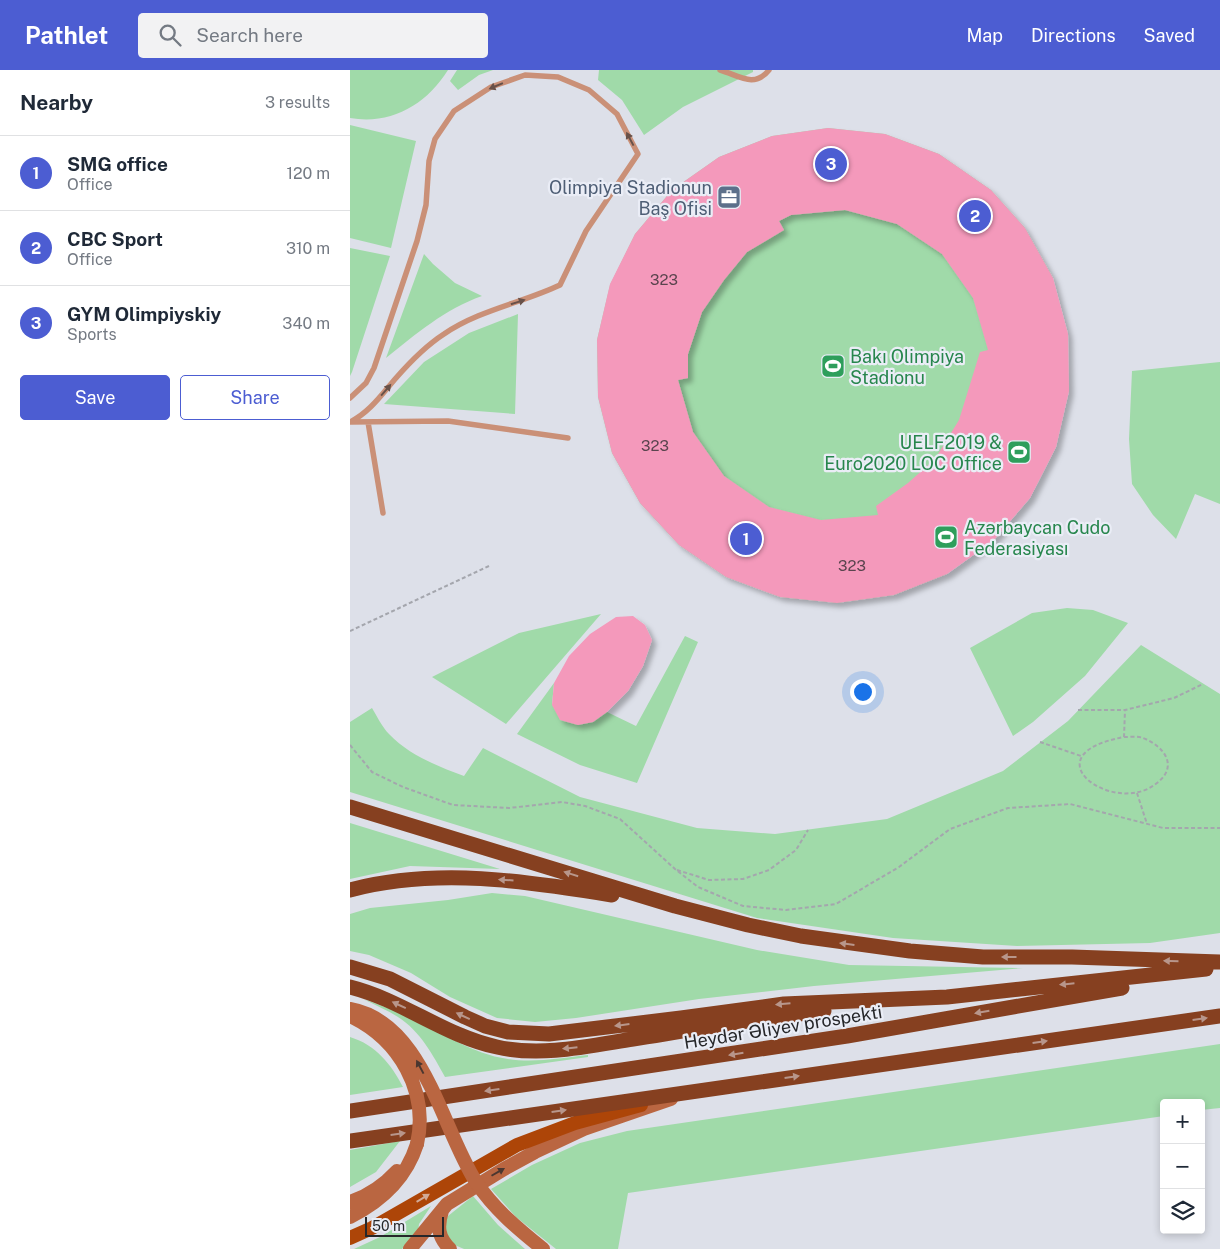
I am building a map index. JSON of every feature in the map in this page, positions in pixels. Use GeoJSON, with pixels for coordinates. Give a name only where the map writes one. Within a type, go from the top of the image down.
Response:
{"type":"FeatureCollection","features":[{"type":"Feature","properties":{"kind":"highway"},"geometry":{"type":"LineString","coordinates":[[350,807],[675,906],[748,925],[801,936],[910,951],[983,957],[1072,957],[1220,962]]}},
{"type":"Feature","properties":{"kind":"highway"},"geometry":{"type":"LineString","coordinates":[[350,890],[389,882],[428,878],[471,878],[518,881],[675,906]]}},
{"type":"Feature","properties":{"kind":"highway"},"geometry":{"type":"LineString","coordinates":[[350,967],[390,979],[485,1026],[508,1032],[529,1034],[549,1034],[784,1004],[947,997]]}},
{"type":"Feature","properties":{"kind":"highway"},"geometry":{"type":"LineString","coordinates":[[350,987],[379,996],[460,1036],[479,1043],[519,1051],[543,1051],[788,1015],[1220,969]]}},
{"type":"Feature","properties":{"kind":"highway","name":"Heydər Əliyev prospekti"},"geometry":{"type":"LineString","coordinates":[[350,1111],[837,1038],[1220,969]]}},
{"type":"Feature","properties":{"kind":"highway"},"geometry":{"type":"LineString","coordinates":[[350,1141],[1220,1016]]}},
{"type":"Feature","properties":{"kind":"main road"},"geometry":{"type":"LineString","coordinates":[[350,1009],[381,1021],[402,1040],[421,1068],[465,1162],[484,1194],[502,1213],[543,1249]]}},
{"type":"Feature","properties":{"kind":"main road"},"geometry":{"type":"LineString","coordinates":[[350,1016],[366,1024],[384,1038],[397,1052],[409,1071],[416,1089],[419,1107],[417,1144],[408,1167],[394,1186],[381,1198],[350,1217]]}},
{"type":"Feature","properties":{"kind":"main road"},"geometry":{"type":"LineString","coordinates":[[410,1249],[443,1208],[504,1169],[584,1129],[692,1092]]}},
{"type":"Feature","properties":{"kind":"main road"},"geometry":{"type":"LineString","coordinates":[[350,1238],[372,1228],[517,1144],[610,1113],[692,1092]]}},
{"type":"Feature","properties":{"kind":"main road"},"geometry":{"type":"LineString","coordinates":[[350,1202],[367,1195],[389,1178],[417,1144]]}},
{"type":"Feature","properties":{"kind":"main road"},"geometry":{"type":"LineString","coordinates":[[443,1208],[438,1225],[439,1232],[441,1239],[450,1249]]}},
{"type":"Feature","properties":{"kind":"lane"},"geometry":{"type":"LineString","coordinates":[[720,70],[749,81],[764,76],[769,70]]}},
{"type":"Feature","properties":{"kind":"lane"},"geometry":{"type":"LineString","coordinates":[[350,398],[366,383],[374,368],[417,241],[426,205],[429,160],[435,139],[454,111],[491,87],[525,75],[558,77],[589,90],[617,114],[638,154],[586,231],[560,286],[536,296],[473,316],[443,334],[398,376],[367,411],[351,422]]}},
{"type":"Feature","properties":{"kind":"lane"},"geometry":{"type":"LineString","coordinates":[[351,422],[448,421],[568,438]]}},
{"type":"Feature","properties":{"kind":"lane"},"geometry":{"type":"LineString","coordinates":[[368,422],[383,513]]}},
{"type":"Feature","properties":{"kind":"path"},"geometry":{"type":"LineString","coordinates":[[350,631],[489,566]]}},
{"type":"Feature","properties":{"kind":"path"},"geometry":{"type":"LineString","coordinates":[[1078,710],[1125,710],[1174,698],[1203,684]]}},
{"type":"Feature","properties":{"kind":"path"},"geometry":{"type":"LineString","coordinates":[[1124,737],[1125,710]]}},
{"type":"Feature","properties":{"kind":"path"},"geometry":{"type":"LineString","coordinates":[[1124,737],[1142,737],[1158,746],[1168,758],[1168,768],[1165,777],[1153,787],[1137,793],[1110,792],[1094,786],[1083,777],[1079,767],[1082,756],[1090,748],[1104,740],[1124,737]]}},
{"type":"Feature","properties":{"kind":"path"},"geometry":{"type":"LineString","coordinates":[[1040,742],[1082,756]]}},
{"type":"Feature","properties":{"kind":"path"},"geometry":{"type":"LineString","coordinates":[[350,745],[372,772],[403,787],[453,805],[509,808],[562,802],[585,806],[620,819],[675,869],[698,887],[743,906],[786,910],[836,904],[899,867],[950,829],[1008,808],[1070,804],[1163,828],[1220,828]]}},
{"type":"Feature","properties":{"kind":"path"},"geometry":{"type":"LineString","coordinates":[[1137,793],[1147,824]]}},
{"type":"Feature","properties":{"kind":"path"},"geometry":{"type":"LineString","coordinates":[[675,869],[709,880],[743,879],[770,870],[796,850],[808,830]]}},
{"type":"Feature","properties":{"kind":"green space"},"geometry":{"type":"Polygon","coordinates":[[[350,70],[448,70],[429,93],[406,110],[380,118],[365,119],[350,118],[350,70]]]}},
{"type":"Feature","properties":{"kind":"green space"},"geometry":{"type":"Polygon","coordinates":[[[457,70],[493,70],[479,75],[458,90],[450,81],[457,70]]]}},
{"type":"Feature","properties":{"kind":"green space"},"geometry":{"type":"Polygon","coordinates":[[[599,70],[753,70],[753,72],[683,107],[644,135],[622,100],[598,80],[599,70]]]}},
{"type":"Feature","properties":{"kind":"green space"},"geometry":{"type":"Polygon","coordinates":[[[350,125],[416,141],[391,248],[350,238],[350,125]]]}},
{"type":"Feature","properties":{"kind":"green space","name":"Bakı Olimpiya Stadionu"},"geometry":{"type":"Polygon","coordinates":[[[828,128],[885,134],[939,154],[991,190],[1025,228],[1053,278],[947,574],[894,595],[837,603],[780,597],[726,577],[679,545],[640,503],[612,453],[598,397],[597,340],[610,285],[635,234],[672,190],[719,157],[772,136],[828,128]]]}},
{"type":"Feature","properties":{"kind":"green space"},"geometry":{"type":"Polygon","coordinates":[[[350,248],[390,256],[350,376],[350,248]]]}},
{"type":"Feature","properties":{"kind":"green space"},"geometry":{"type":"Polygon","coordinates":[[[424,254],[455,283],[482,296],[468,301],[443,315],[386,358],[424,254]]]}},
{"type":"Feature","properties":{"kind":"green space"},"geometry":{"type":"Polygon","coordinates":[[[518,314],[515,414],[384,404],[424,362],[469,333],[518,314]]]}},
{"type":"Feature","properties":{"kind":"green space"},"geometry":{"type":"Polygon","coordinates":[[[1220,362],[1220,504],[1195,494],[1176,539],[1153,515],[1132,484],[1129,439],[1132,371],[1220,362]]]}},
{"type":"Feature","properties":{"kind":"green space"},"geometry":{"type":"Polygon","coordinates":[[[1067,608],[1093,610],[1128,623],[1085,676],[1033,722],[1013,736],[970,648],[1032,613],[1067,608]]]}},
{"type":"Feature","properties":{"kind":"green space"},"geometry":{"type":"Polygon","coordinates":[[[601,614],[506,724],[432,677],[519,633],[601,614]]]}},
{"type":"Feature","properties":{"kind":"green space"},"geometry":{"type":"Polygon","coordinates":[[[685,636],[698,642],[637,783],[580,765],[517,734],[554,683],[552,705],[607,712],[636,726],[685,636]]]}},
{"type":"Feature","properties":{"kind":"green space"},"geometry":{"type":"Polygon","coordinates":[[[1141,645],[1220,694],[1220,933],[1150,943],[1017,946],[893,938],[757,918],[350,792],[350,722],[372,708],[386,731],[405,748],[434,764],[464,776],[483,748],[580,797],[697,828],[775,834],[887,819],[1003,771],[1068,721],[1141,645]]]}},
{"type":"Feature","properties":{"kind":"green space"},"geometry":{"type":"Polygon","coordinates":[[[350,823],[500,869],[410,866],[350,879],[350,823]]]}},
{"type":"Feature","properties":{"kind":"green space"},"geometry":{"type":"Polygon","coordinates":[[[492,893],[525,896],[757,950],[849,965],[1023,968],[814,986],[699,999],[576,1018],[535,1022],[497,1018],[450,997],[411,973],[369,955],[350,951],[350,914],[370,908],[448,900],[492,893]]]}},
{"type":"Feature","properties":{"kind":"green space"},"geometry":{"type":"Polygon","coordinates":[[[363,999],[404,1014],[457,1042],[495,1056],[528,1060],[548,1060],[588,1055],[588,1057],[445,1077],[431,1052],[413,1029],[394,1014],[363,999]]]}},
{"type":"Feature","properties":{"kind":"green space"},"geometry":{"type":"Polygon","coordinates":[[[350,1037],[368,1045],[382,1056],[403,1087],[350,1095],[350,1037]]]}},
{"type":"Feature","properties":{"kind":"green space"},"geometry":{"type":"Polygon","coordinates":[[[1220,1044],[1220,1108],[1205,1110],[1205,1099],[1160,1099],[1160,1117],[628,1193],[618,1249],[556,1249],[516,1217],[491,1189],[532,1165],[580,1143],[627,1131],[1220,1044]]]}},
{"type":"Feature","properties":{"kind":"green space"},"geometry":{"type":"Polygon","coordinates":[[[400,1141],[376,1172],[350,1187],[350,1150],[400,1141]]]}},
{"type":"Feature","properties":{"kind":"green space"},"geometry":{"type":"Polygon","coordinates":[[[473,1196],[498,1225],[525,1249],[464,1249],[450,1243],[444,1224],[448,1216],[473,1196]]]}},
{"type":"Feature","properties":{"kind":"green space"},"geometry":{"type":"Polygon","coordinates":[[[431,1206],[419,1224],[418,1232],[402,1249],[354,1249],[380,1237],[431,1206]]]}},
{"type":"Feature","properties":{"kind":"building","name":"Bakı Olimpiya Stadionu"},"geometry":{"type":"Polygon","coordinates":[[[828,128],[885,134],[939,154],[991,190],[1025,228],[1053,278],[1068,334],[1069,391],[1056,447],[1030,498],[993,541],[947,574],[894,595],[837,603],[780,597],[726,577],[679,545],[640,503],[612,453],[598,397],[597,340],[610,284],[635,234],[672,190],[719,157],[772,136],[828,128]],[[845,210],[791,215],[779,221],[784,230],[747,252],[724,280],[702,312],[688,354],[688,378],[678,380],[693,432],[724,476],[769,507],[821,520],[878,515],[876,506],[908,483],[935,459],[959,420],[980,352],[988,350],[973,298],[942,254],[897,224],[845,210]]]}},
{"type":"Feature","properties":{"kind":"building"},"geometry":{"type":"Polygon","coordinates":[[[633,616],[645,625],[652,640],[643,666],[628,691],[607,712],[593,722],[578,725],[560,720],[552,705],[554,683],[569,656],[590,634],[616,617],[633,616]]]}},
{"type":"Feature","properties":{"kind":"place","name":"GYM Olimpiyskiy"},"geometry":{"type":"Point","coordinates":[831,164]}},
{"type":"Feature","properties":{"kind":"place","name":"Olimpiya Stadionun Baş Ofisi"},"geometry":{"type":"Point","coordinates":[729,197]}},
{"type":"Feature","properties":{"kind":"place","name":"CBC Sport"},"geometry":{"type":"Point","coordinates":[975,216]}},
{"type":"Feature","properties":{"kind":"place","name":"Bakı Olimpiya Stadionu"},"geometry":{"type":"Point","coordinates":[833,366]}},
{"type":"Feature","properties":{"kind":"place","name":"UELF2019 & Euro2020 LOC Office"},"geometry":{"type":"Point","coordinates":[1019,452]}},
{"type":"Feature","properties":{"kind":"place","name":"Azərbaycan Cudo Federasiyası"},"geometry":{"type":"Point","coordinates":[946,537]}},
{"type":"Feature","properties":{"kind":"place","name":"SMG office"},"geometry":{"type":"Point","coordinates":[746,539]}}]}
